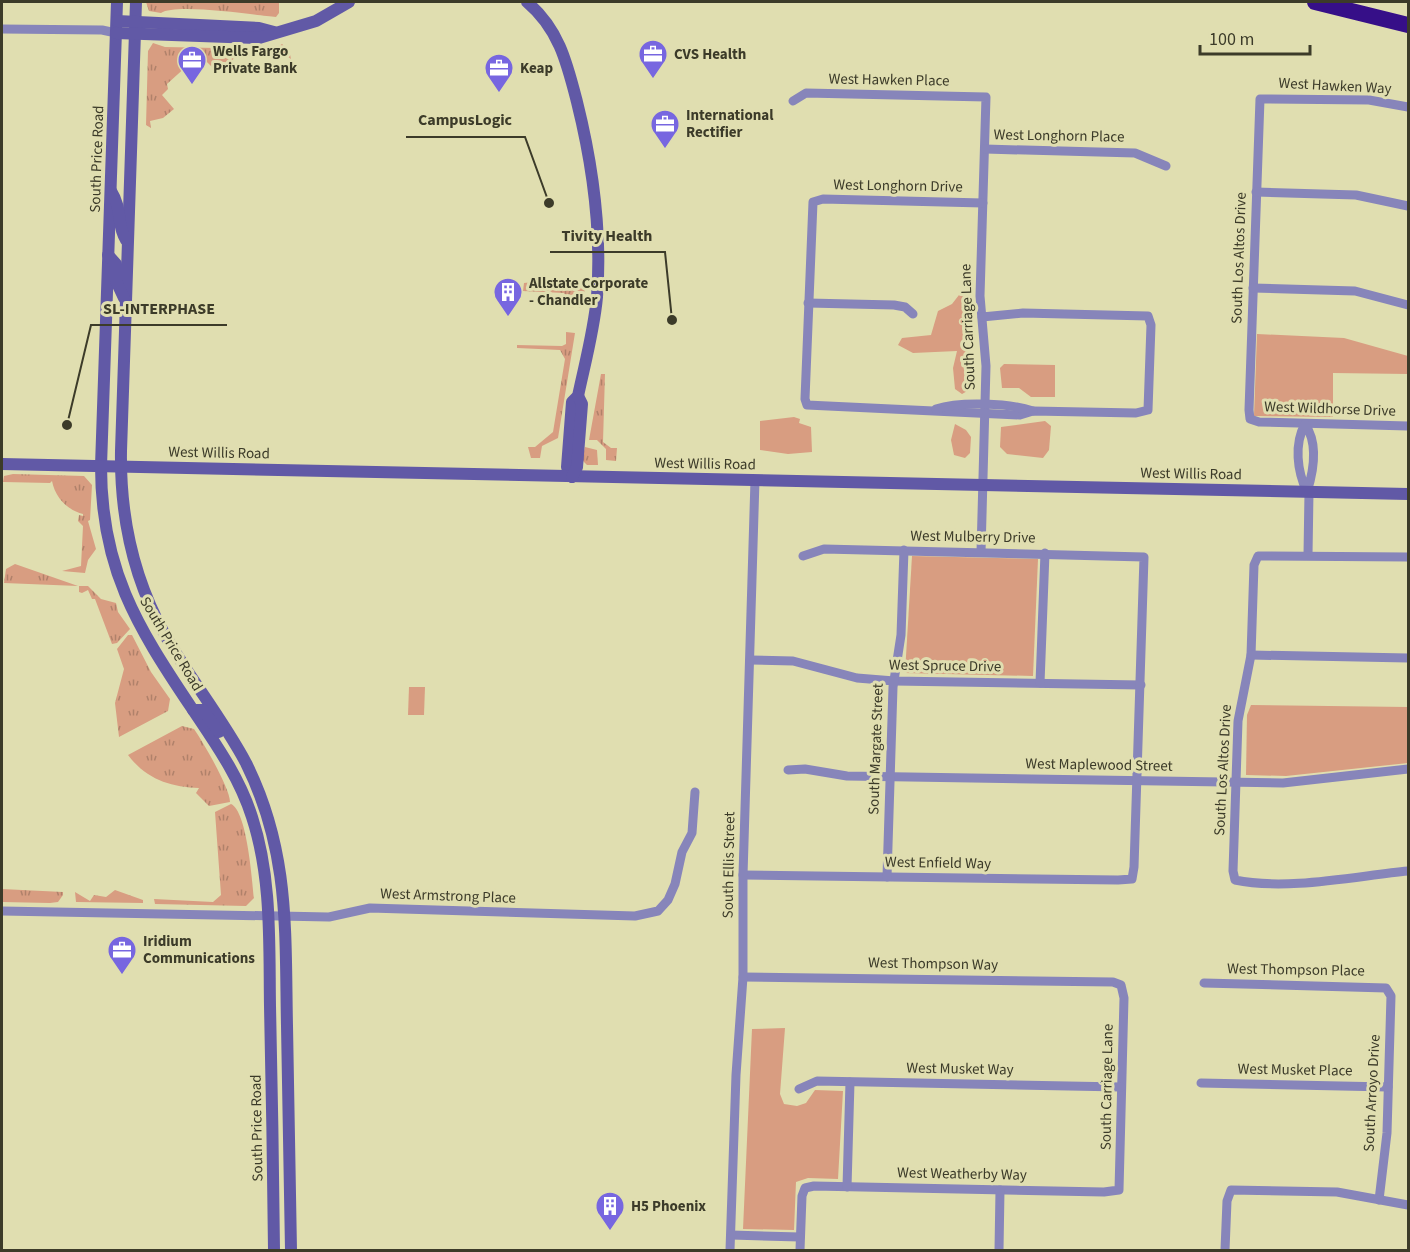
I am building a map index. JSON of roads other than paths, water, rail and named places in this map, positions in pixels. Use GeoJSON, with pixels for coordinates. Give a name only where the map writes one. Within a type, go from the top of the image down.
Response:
{"type":"FeatureCollection","features":[{"type":"Feature","properties":{"kind":"highway"},"geometry":{"type":"LineString","coordinates":[[1315,2],[1408,25]]}},
{"type":"Feature","properties":{"kind":"main road","name":"South Price Road"},"geometry":{"type":"LineString","coordinates":[[117,2],[101,466],[103,510],[113,562],[132,613],[147,640],[227,760],[252,818],[265,873],[268,917],[274,1251]]}},
{"type":"Feature","properties":{"kind":"main road","name":"South Price Road"},"geometry":{"type":"LineString","coordinates":[[136,2],[121,466],[127,535],[142,586],[165,637],[206,697],[246,763],[258,786],[276,843],[283,882],[291,1251]]}},
{"type":"Feature","properties":{"kind":"main road"},"geometry":{"type":"LineString","coordinates":[[116,27],[259,28],[275,32],[316,21],[349,2]]}},
{"type":"Feature","properties":{"kind":"main road"},"geometry":{"type":"LineString","coordinates":[[527,2],[548,23],[561,45],[588,147],[596,198],[598,269],[596,299],[578,396],[582,404],[576,467],[572,477]]}},
{"type":"Feature","properties":{"kind":"main road"},"geometry":{"type":"LineString","coordinates":[[111,191],[119,204],[122,232],[129,242]]}},
{"type":"Feature","properties":{"kind":"main road"},"geometry":{"type":"LineString","coordinates":[[108,255],[116,264],[116,281],[126,302]]}},
{"type":"Feature","properties":{"kind":"main road","name":"West Willis Road"},"geometry":{"type":"LineString","coordinates":[[2,464],[1408,494]]}},
{"type":"Feature","properties":{"kind":"main road"},"geometry":{"type":"LineString","coordinates":[[147,640],[164,656],[189,691],[197,698],[206,697]]}},
{"type":"Feature","properties":{"kind":"main road"},"geometry":{"type":"LineString","coordinates":[[193,710],[203,710],[227,743],[246,763]]}},
{"type":"Feature","properties":{"kind":"street"},"geometry":{"type":"LineString","coordinates":[[2,29],[102,30],[116,27]]}},
{"type":"Feature","properties":{"kind":"street","name":"West Hawken Place"},"geometry":{"type":"LineString","coordinates":[[793,101],[806,93],[986,97]]}},
{"type":"Feature","properties":{"kind":"street","name":"South Carriage Lane"},"geometry":{"type":"LineString","coordinates":[[981,552],[986,366],[980,296],[986,97]]}},
{"type":"Feature","properties":{"kind":"street","name":"West Hawken Way"},"geometry":{"type":"LineString","coordinates":[[1260,99],[1369,100],[1408,107]]}},
{"type":"Feature","properties":{"kind":"street","name":"South Los Altos Drive"},"geometry":{"type":"LineString","coordinates":[[1250,419],[1260,99]]}},
{"type":"Feature","properties":{"kind":"street","name":"West Longhorn Place"},"geometry":{"type":"LineString","coordinates":[[985,149],[1135,153],[1166,166]]}},
{"type":"Feature","properties":{"kind":"street"},"geometry":{"type":"LineString","coordinates":[[1256,192],[1356,195],[1408,206]]}},
{"type":"Feature","properties":{"kind":"street","name":"West Longhorn Drive"},"geometry":{"type":"LineString","coordinates":[[808,303],[813,202],[823,199],[983,203]]}},
{"type":"Feature","properties":{"kind":"street"},"geometry":{"type":"LineString","coordinates":[[1253,288],[1355,291],[1408,305]]}},
{"type":"Feature","properties":{"kind":"street"},"geometry":{"type":"LineString","coordinates":[[913,314],[905,307],[894,305],[808,303],[805,399],[807,405],[936,409],[950,405],[985,410],[1020,407],[1033,411],[1137,413],[1148,410],[1151,325],[1148,316],[1023,313],[982,317]]}},
{"type":"Feature","properties":{"kind":"street","name":"West Wildhorse Drive"},"geometry":{"type":"LineString","coordinates":[[1250,419],[1259,422],[1408,426]]}},
{"type":"Feature","properties":{"kind":"street"},"geometry":{"type":"LineString","coordinates":[[1308,492],[1298,474],[1299,434],[1305,424],[1313,435],[1312,475],[1308,492],[1308,555],[1408,557]]}},
{"type":"Feature","properties":{"kind":"street","name":"South Ellis Street"},"geometry":{"type":"LineString","coordinates":[[730,1251],[736,1075],[743,977],[743,875],[756,480]]}},
{"type":"Feature","properties":{"kind":"street","name":"West Mulberry Drive"},"geometry":{"type":"LineString","coordinates":[[803,556],[824,549],[1144,556],[1141,684]]}},
{"type":"Feature","properties":{"kind":"street","name":"South Margate Street"},"geometry":{"type":"LineString","coordinates":[[887,877],[894,681],[901,635],[904,550]]}},
{"type":"Feature","properties":{"kind":"street"},"geometry":{"type":"LineString","coordinates":[[1040,683],[1045,554]]}},
{"type":"Feature","properties":{"kind":"street","name":"South Los Altos Drive"},"geometry":{"type":"LineString","coordinates":[[1308,555],[1258,556],[1254,565],[1251,655],[1238,721],[1233,871],[1235,880],[1295,882],[1408,871]]}},
{"type":"Feature","properties":{"kind":"street"},"geometry":{"type":"LineString","coordinates":[[1251,655],[1408,658]]}},
{"type":"Feature","properties":{"kind":"street","name":"West Spruce Drive"},"geometry":{"type":"LineString","coordinates":[[750,660],[793,661],[857,678],[894,681],[1141,684]]}},
{"type":"Feature","properties":{"kind":"street"},"geometry":{"type":"LineString","coordinates":[[1137,781],[1141,684]]}},
{"type":"Feature","properties":{"kind":"street","name":"West Maplewood Street"},"geometry":{"type":"LineString","coordinates":[[788,770],[805,769],[847,776],[1284,783],[1408,770]]}},
{"type":"Feature","properties":{"kind":"street","name":"West Enfield Way"},"geometry":{"type":"LineString","coordinates":[[743,875],[1132,879],[1137,781]]}},
{"type":"Feature","properties":{"kind":"street","name":"West Armstrong Place"},"geometry":{"type":"LineString","coordinates":[[2,912],[284,917],[341,916],[370,908],[635,916],[658,911],[675,884],[682,852],[692,833],[695,792]]}},
{"type":"Feature","properties":{"kind":"street","name":"West Thompson Way"},"geometry":{"type":"LineString","coordinates":[[743,977],[1113,982],[1121,985]]}},
{"type":"Feature","properties":{"kind":"street","name":"West Thompson Place"},"geometry":{"type":"LineString","coordinates":[[1204,983],[1386,988]]}},
{"type":"Feature","properties":{"kind":"street","name":"South Carriage Lane"},"geometry":{"type":"LineString","coordinates":[[1119,1190],[1124,998],[1121,985]]}},
{"type":"Feature","properties":{"kind":"street","name":"South Arroyo Drive"},"geometry":{"type":"LineString","coordinates":[[1379,1200],[1388,1087],[1391,996],[1386,988]]}},
{"type":"Feature","properties":{"kind":"street","name":"West Musket Way"},"geometry":{"type":"LineString","coordinates":[[799,1089],[817,1082],[1121,1087]]}},
{"type":"Feature","properties":{"kind":"street"},"geometry":{"type":"LineString","coordinates":[[847,1187],[850,1082]]}},
{"type":"Feature","properties":{"kind":"street","name":"West Musket Place"},"geometry":{"type":"LineString","coordinates":[[1201,1083],[1388,1087]]}},
{"type":"Feature","properties":{"kind":"street","name":"West Weatherby Way"},"geometry":{"type":"LineString","coordinates":[[800,1237],[802,1196],[805,1188],[1104,1192],[1119,1190]]}},
{"type":"Feature","properties":{"kind":"street"},"geometry":{"type":"LineString","coordinates":[[999,1251],[1000,1190]]}},
{"type":"Feature","properties":{"kind":"street"},"geometry":{"type":"LineString","coordinates":[[1225,1251],[1227,1201],[1231,1190],[1312,1190],[1408,1205]]}},
{"type":"Feature","properties":{"kind":"street"},"geometry":{"type":"LineString","coordinates":[[731,1235],[800,1237],[800,1251]]}},
{"type":"Feature","properties":{"kind":"place","name":"CVS Health"},"geometry":{"type":"Point","coordinates":[653,80]}},
{"type":"Feature","properties":{"kind":"place","name":"Wells Fargo Private Bank"},"geometry":{"type":"Point","coordinates":[192,86]}},
{"type":"Feature","properties":{"kind":"place","name":"Keap"},"geometry":{"type":"Point","coordinates":[499,94]}},
{"type":"Feature","properties":{"kind":"place","name":"International Rectifier"},"geometry":{"type":"Point","coordinates":[665,150]}},
{"type":"Feature","properties":{"kind":"place","name":"CampusLogic"},"geometry":{"type":"Point","coordinates":[549,203]}},
{"type":"Feature","properties":{"kind":"place","name":"Allstate Corporate - Chandler"},"geometry":{"type":"Point","coordinates":[508,318]}},
{"type":"Feature","properties":{"kind":"place","name":"Tivity Health"},"geometry":{"type":"Point","coordinates":[672,320]}},
{"type":"Feature","properties":{"kind":"place","name":"SL-INTERPHASE"},"geometry":{"type":"Point","coordinates":[67,425]}},
{"type":"Feature","properties":{"kind":"place","name":"Iridium Communications"},"geometry":{"type":"Point","coordinates":[122,976]}},
{"type":"Feature","properties":{"kind":"place","name":"H5 Phoenix"},"geometry":{"type":"Point","coordinates":[610,1232]}}]}
